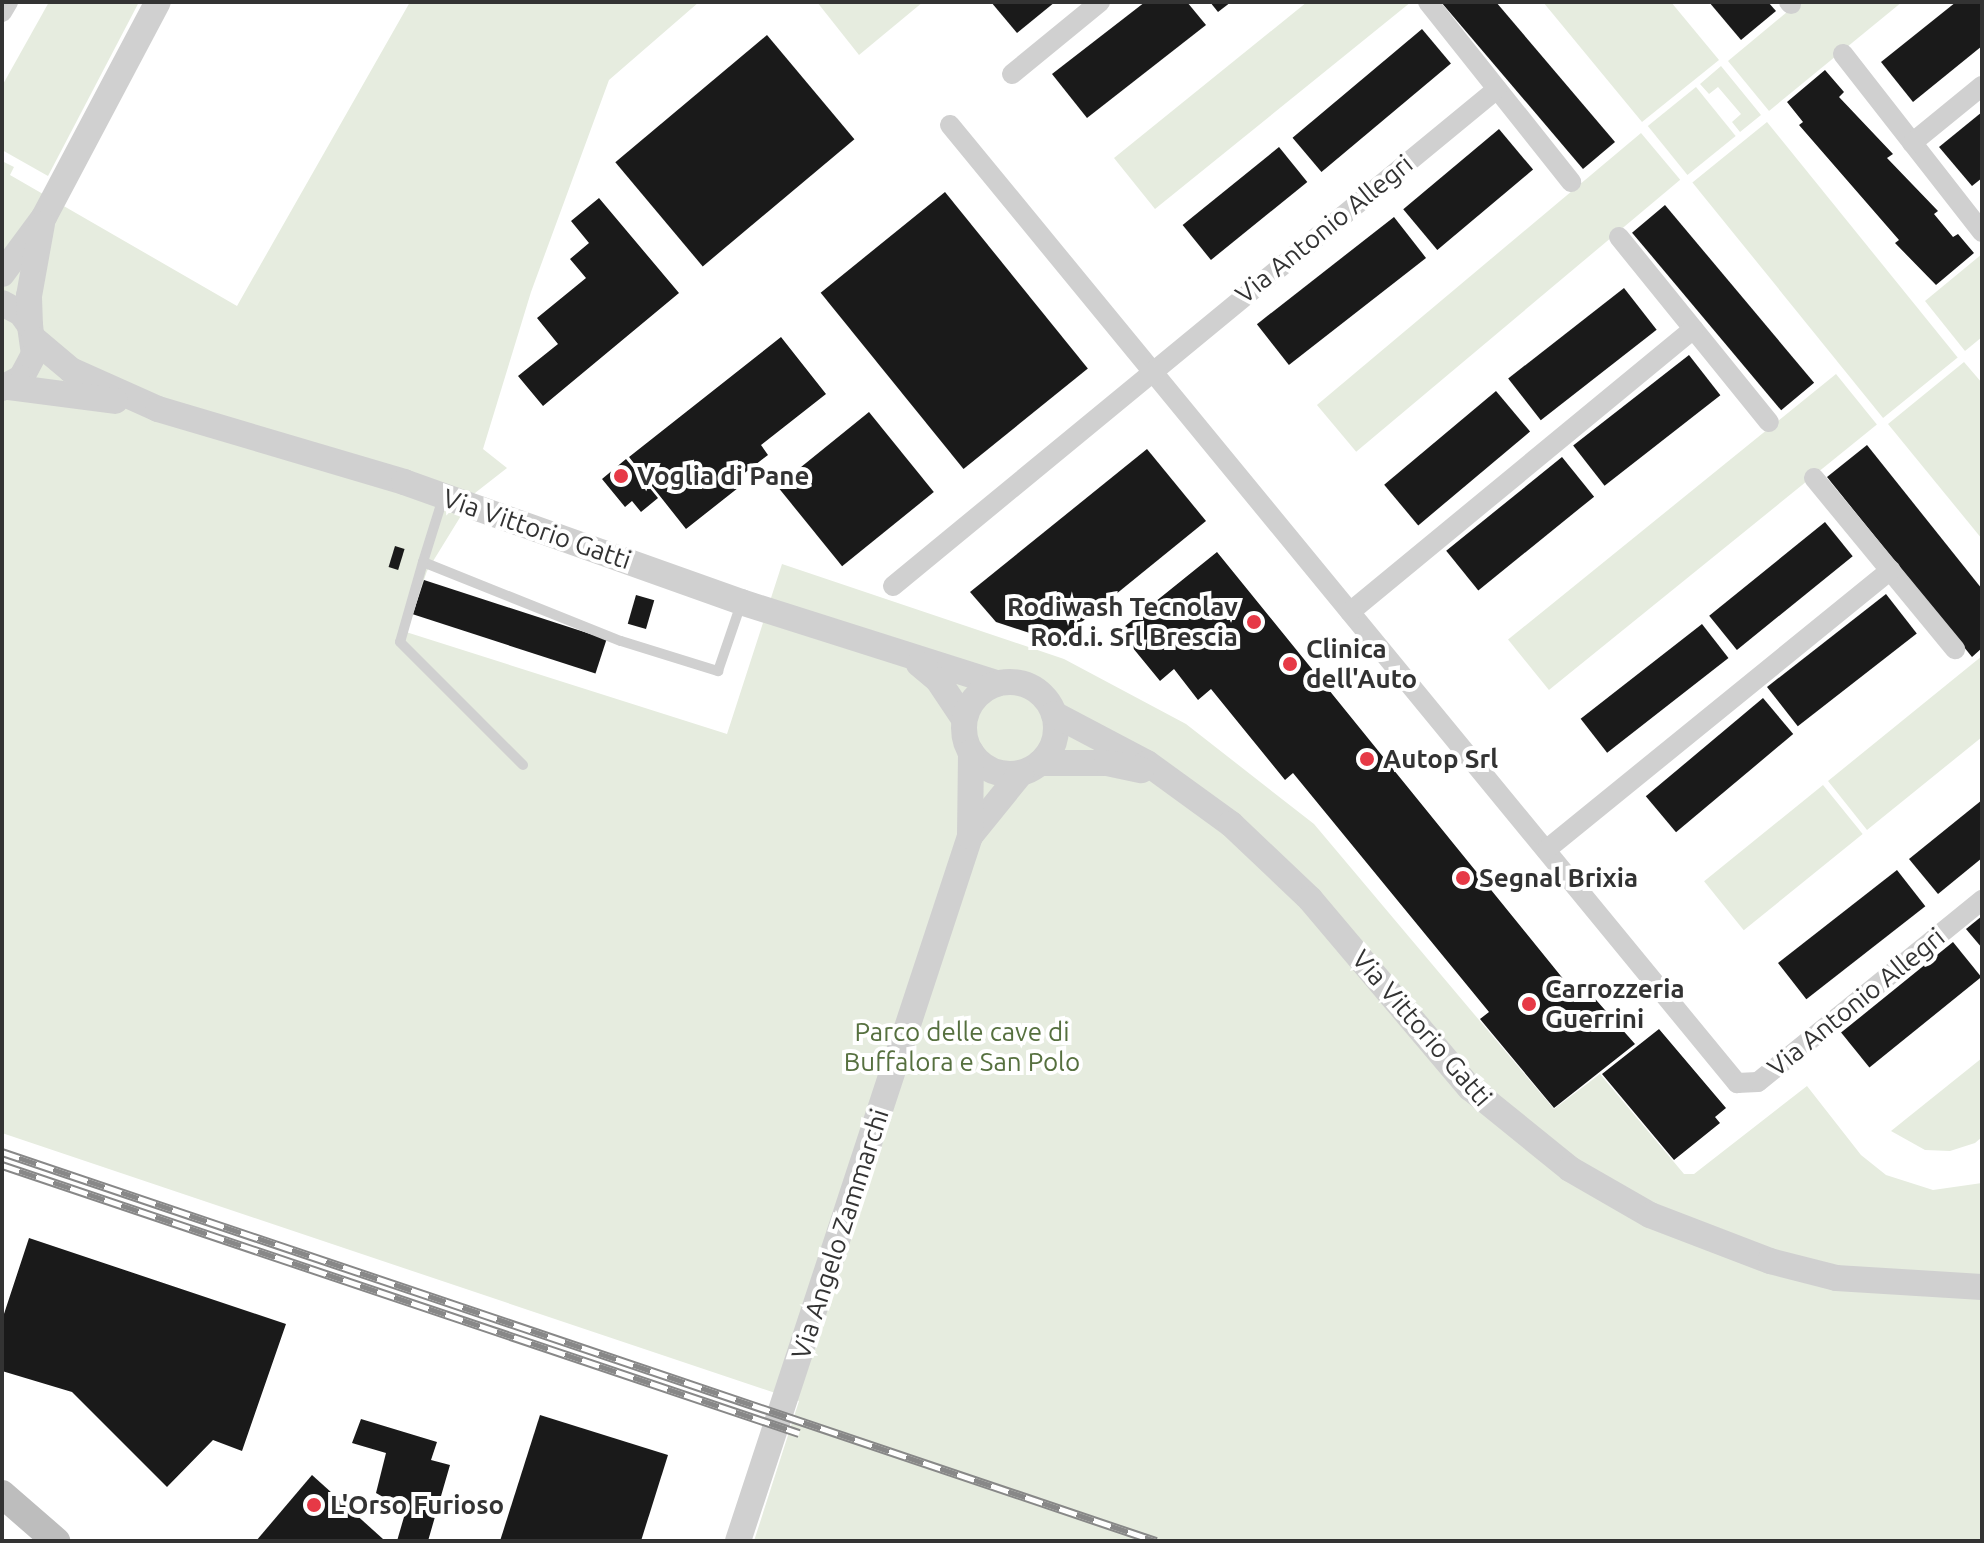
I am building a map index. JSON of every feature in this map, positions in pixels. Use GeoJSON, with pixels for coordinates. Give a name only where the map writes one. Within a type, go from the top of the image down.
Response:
{"type":"FeatureCollection","features":[{"type":"Feature","properties":{"kind":"main road"},"geometry":{"type":"LineString","coordinates":[[2,1494],[56,1541]]}},
{"type":"Feature","properties":{"kind":"street"},"geometry":{"type":"LineString","coordinates":[[2,12],[8,2]]}},
{"type":"Feature","properties":{"kind":"street"},"geometry":{"type":"LineString","coordinates":[[2,274],[44,217],[91,136],[158,2]]}},
{"type":"Feature","properties":{"kind":"street"},"geometry":{"type":"LineString","coordinates":[[1012,74],[1100,2]]}},
{"type":"Feature","properties":{"kind":"street"},"geometry":{"type":"LineString","coordinates":[[1428,2],[1571,182]]}},
{"type":"Feature","properties":{"kind":"street"},"geometry":{"type":"LineString","coordinates":[[1843,54],[1982,232]]}},
{"type":"Feature","properties":{"kind":"street"},"geometry":{"type":"LineString","coordinates":[[1912,143],[1982,86]]}},
{"type":"Feature","properties":{"kind":"street","name":"Via Antonio Allegri"},"geometry":{"type":"LineString","coordinates":[[893,586],[1497,89]]}},
{"type":"Feature","properties":{"kind":"street","name":"Via Antonio Allegri"},"geometry":{"type":"LineString","coordinates":[[950,125],[1732,1079],[1744,1086],[1758,1082],[1982,900]]}},
{"type":"Feature","properties":{"kind":"street"},"geometry":{"type":"LineString","coordinates":[[5,387],[30,367],[32,332],[29,296],[44,217]]}},
{"type":"Feature","properties":{"kind":"street"},"geometry":{"type":"LineString","coordinates":[[1619,237],[1769,422]]}},
{"type":"Feature","properties":{"kind":"street","name":"Via Vittorio Gatti"},"geometry":{"type":"LineString","coordinates":[[2,303],[21,313],[32,332],[71,370],[158,409],[444,496],[913,660],[997,683],[1032,687],[1054,714],[1170,781],[1231,824],[1292,881],[1470,1088],[1570,1169],[1650,1215],[1770,1261],[1836,1278],[1982,1287]]}},
{"type":"Feature","properties":{"kind":"street"},"geometry":{"type":"LineString","coordinates":[[1350,612],[1693,329]]}},
{"type":"Feature","properties":{"kind":"street","name":"Via Vittorio Gatti"},"geometry":{"type":"LineString","coordinates":[[5,387],[158,409]]}},
{"type":"Feature","properties":{"kind":"street"},"geometry":{"type":"LineString","coordinates":[[1814,478],[1955,649]]}},
{"type":"Feature","properties":{"kind":"street"},"geometry":{"type":"LineString","coordinates":[[1546,850],[1890,570]]}},
{"type":"Feature","properties":{"kind":"street","name":"Via Vittorio Gatti"},"geometry":{"type":"LineString","coordinates":[[913,660],[938,680],[964,719],[971,752],[988,768],[1107,763],[1170,781]]}},
{"type":"Feature","properties":{"kind":"street"},"geometry":{"type":"LineString","coordinates":[[964,719],[972,701],[997,683]]}},
{"type":"Feature","properties":{"kind":"street"},"geometry":{"type":"LineString","coordinates":[[1030,768],[1053,746],[1054,714]]}},
{"type":"Feature","properties":{"kind":"street","name":"Via Angelo Zammarchi"},"geometry":{"type":"LineString","coordinates":[[738,1541],[970,836],[971,752]]}},
{"type":"Feature","properties":{"kind":"street","name":"Via Angelo Zammarchi"},"geometry":{"type":"LineString","coordinates":[[970,836],[1030,768]]}},
{"type":"Feature","properties":{"kind":"lane"},"geometry":{"type":"LineString","coordinates":[[444,496],[400,642],[523,765]]}},
{"type":"Feature","properties":{"kind":"lane"},"geometry":{"type":"LineString","coordinates":[[423,562],[621,641],[718,671],[741,602]]}},
{"type":"Feature","properties":{"kind":"green space"},"geometry":{"type":"Polygon","coordinates":[[[49,2],[139,2],[48,176],[2,150],[2,86],[49,2]]]}},
{"type":"Feature","properties":{"kind":"green space","name":"Parco delle cave di Buffalora e San Polo"},"geometry":{"type":"Polygon","coordinates":[[[410,2],[699,2],[609,80],[531,292],[483,449],[507,468],[475,493],[427,571],[406,632],[727,734],[782,564],[1064,659],[1186,724],[1314,824],[1554,1109],[1600,1074],[1684,1174],[1694,1174],[1807,1086],[1861,1155],[1886,1175],[1933,1190],[1982,1183],[1982,1541],[754,1541],[799,1401],[2,1133],[2,161],[14,167],[10,175],[237,306],[410,2]]]}},
{"type":"Feature","properties":{"kind":"green space"},"geometry":{"type":"Polygon","coordinates":[[[817,2],[923,2],[859,55],[817,2]]]}},
{"type":"Feature","properties":{"kind":"green space"},"geometry":{"type":"Polygon","coordinates":[[[1307,2],[1411,2],[1155,209],[1114,158],[1307,2]]]}},
{"type":"Feature","properties":{"kind":"green space"},"geometry":{"type":"Polygon","coordinates":[[[1543,2],[1671,2],[1719,60],[1642,122],[1543,2]]]}},
{"type":"Feature","properties":{"kind":"green space"},"geometry":{"type":"Polygon","coordinates":[[[1799,2],[1902,2],[1769,111],[1728,61],[1799,2]]]}},
{"type":"Feature","properties":{"kind":"green space"},"geometry":{"type":"Polygon","coordinates":[[[1721,66],[1761,115],[1740,132],[1732,122],[1741,114],[1718,87],[1709,94],[1700,84],[1721,66]]]}},
{"type":"Feature","properties":{"kind":"green space"},"geometry":{"type":"Polygon","coordinates":[[[1696,87],[1736,136],[1687,175],[1648,126],[1696,87]]]}},
{"type":"Feature","properties":{"kind":"green space"},"geometry":{"type":"Polygon","coordinates":[[[1767,122],[1958,357],[1883,418],[1692,182],[1767,122]]]}},
{"type":"Feature","properties":{"kind":"green space"},"geometry":{"type":"Polygon","coordinates":[[[1641,133],[1680,180],[1356,452],[1317,405],[1641,133]]]}},
{"type":"Feature","properties":{"kind":"green space"},"geometry":{"type":"Polygon","coordinates":[[[1982,254],[1982,337],[1965,351],[1925,301],[1982,254]]]}},
{"type":"Feature","properties":{"kind":"green space"},"geometry":{"type":"Polygon","coordinates":[[[1964,362],[1982,383],[1982,539],[1888,424],[1964,362]]]}},
{"type":"Feature","properties":{"kind":"green space"},"geometry":{"type":"Polygon","coordinates":[[[1836,374],[1877,425],[1549,690],[1508,640],[1836,374]]]}},
{"type":"Feature","properties":{"kind":"green space"},"geometry":{"type":"Polygon","coordinates":[[[1982,656],[1982,737],[1867,830],[1828,781],[1982,656]]]}},
{"type":"Feature","properties":{"kind":"green space"},"geometry":{"type":"Polygon","coordinates":[[[1823,785],[1863,834],[1744,930],[1704,881],[1823,785]]]}},
{"type":"Feature","properties":{"kind":"green space"},"geometry":{"type":"Polygon","coordinates":[[[1982,1058],[1982,1137],[1975,1143],[1950,1151],[1925,1150],[1891,1131],[1982,1058]]]}},
{"type":"Feature","properties":{"kind":"building"},"geometry":{"type":"Polygon","coordinates":[[[991,2],[1055,2],[1017,33],[991,2]]]}},
{"type":"Feature","properties":{"kind":"building"},"geometry":{"type":"Polygon","coordinates":[[[1145,2],[1187,2],[1206,25],[1087,118],[1052,74],[1145,2]]]}},
{"type":"Feature","properties":{"kind":"building"},"geometry":{"type":"Polygon","coordinates":[[[1210,2],[1231,2],[1218,12],[1210,2]]]}},
{"type":"Feature","properties":{"kind":"building"},"geometry":{"type":"Polygon","coordinates":[[[1441,2],[1496,2],[1615,142],[1583,169],[1441,2]]]}},
{"type":"Feature","properties":{"kind":"building"},"geometry":{"type":"Polygon","coordinates":[[[1709,2],[1768,2],[1776,11],[1741,40],[1709,2]]]}},
{"type":"Feature","properties":{"kind":"building"},"geometry":{"type":"Polygon","coordinates":[[[1956,2],[1982,2],[1982,46],[1913,102],[1881,62],[1956,2]]]}},
{"type":"Feature","properties":{"kind":"building"},"geometry":{"type":"Polygon","coordinates":[[[1422,29],[1451,63],[1321,172],[1293,138],[1422,29]]]}},
{"type":"Feature","properties":{"kind":"building"},"geometry":{"type":"Polygon","coordinates":[[[767,35],[854,139],[703,266],[615,162],[767,35]]]}},
{"type":"Feature","properties":{"kind":"building"},"geometry":{"type":"Polygon","coordinates":[[[1825,70],[1844,92],[1839,97],[1893,154],[1887,158],[1938,211],[1934,214],[1953,237],[1958,234],[1974,253],[1936,285],[1895,243],[1899,240],[1799,125],[1803,122],[1787,102],[1825,70]]]}},
{"type":"Feature","properties":{"kind":"building"},"geometry":{"type":"Polygon","coordinates":[[[1982,112],[1982,178],[1972,186],[1939,147],[1982,112]]]}},
{"type":"Feature","properties":{"kind":"building"},"geometry":{"type":"Polygon","coordinates":[[[1499,129],[1533,170],[1437,250],[1403,209],[1499,129]]]}},
{"type":"Feature","properties":{"kind":"building"},"geometry":{"type":"Polygon","coordinates":[[[1279,147],[1307,182],[1211,260],[1183,225],[1279,147]]]}},
{"type":"Feature","properties":{"kind":"building"},"geometry":{"type":"Polygon","coordinates":[[[945,192],[1088,368],[964,469],[821,293],[945,192]]]}},
{"type":"Feature","properties":{"kind":"building"},"geometry":{"type":"Polygon","coordinates":[[[599,198],[679,293],[543,406],[518,376],[558,344],[537,318],[586,278],[570,259],[589,243],[571,221],[599,198]]]}},
{"type":"Feature","properties":{"kind":"building"},"geometry":{"type":"Polygon","coordinates":[[[1665,205],[1814,383],[1781,410],[1632,233],[1665,205]]]}},
{"type":"Feature","properties":{"kind":"building"},"geometry":{"type":"Polygon","coordinates":[[[1394,217],[1426,258],[1289,365],[1257,324],[1394,217]]]}},
{"type":"Feature","properties":{"kind":"building"},"geometry":{"type":"Polygon","coordinates":[[[1624,288],[1657,330],[1541,420],[1508,379],[1624,288]]]}},
{"type":"Feature","properties":{"kind":"building"},"geometry":{"type":"Polygon","coordinates":[[[781,337],[826,394],[761,445],[768,455],[738,478],[743,484],[686,529],[629,457],[781,337]]]}},
{"type":"Feature","properties":{"kind":"building"},"geometry":{"type":"Polygon","coordinates":[[[1689,355],[1720,395],[1605,486],[1573,446],[1689,355]]]}},
{"type":"Feature","properties":{"kind":"building"},"geometry":{"type":"Polygon","coordinates":[[[1496,391],[1530,432],[1418,525],[1384,485],[1496,391]]]}},
{"type":"Feature","properties":{"kind":"building"},"geometry":{"type":"Polygon","coordinates":[[[869,412],[934,492],[842,566],[777,486],[869,412]]]}},
{"type":"Feature","properties":{"kind":"building"},"geometry":{"type":"Polygon","coordinates":[[[1867,445],[1982,589],[1982,648],[1972,657],[1827,477],[1867,445]]]}},
{"type":"Feature","properties":{"kind":"building"},"geometry":{"type":"Polygon","coordinates":[[[1147,449],[1206,521],[1057,642],[996,622],[970,592],[1147,449]]]}},
{"type":"Feature","properties":{"kind":"building"},"geometry":{"type":"Polygon","coordinates":[[[1562,457],[1594,497],[1478,590],[1446,551],[1562,457]]]}},
{"type":"Feature","properties":{"kind":"building"},"geometry":{"type":"Polygon","coordinates":[[[626,459],[658,498],[641,512],[632,501],[625,507],[602,479],[626,459]]]}},
{"type":"Feature","properties":{"kind":"building"},"geometry":{"type":"Polygon","coordinates":[[[1825,522],[1853,556],[1737,650],[1709,616],[1825,522]]]}},
{"type":"Feature","properties":{"kind":"building"},"geometry":{"type":"Polygon","coordinates":[[[395,546],[405,549],[398,570],[389,567],[395,546]]]}},
{"type":"Feature","properties":{"kind":"building"},"geometry":{"type":"Polygon","coordinates":[[[1217,552],[1573,991],[1582,984],[1635,1044],[1554,1108],[1480,1019],[1489,1012],[1293,773],[1285,780],[1211,689],[1198,700],[1174,669],[1160,681],[1119,631],[1217,552]]]}},
{"type":"Feature","properties":{"kind":"building"},"geometry":{"type":"Polygon","coordinates":[[[424,580],[607,639],[595,674],[413,614],[424,580]]]}},
{"type":"Feature","properties":{"kind":"building"},"geometry":{"type":"Polygon","coordinates":[[[1886,594],[1917,633],[1798,726],[1767,687],[1886,594]]]}},
{"type":"Feature","properties":{"kind":"building"},"geometry":{"type":"Polygon","coordinates":[[[636,595],[654,600],[646,629],[628,624],[636,595]]]}},
{"type":"Feature","properties":{"kind":"building"},"geometry":{"type":"Polygon","coordinates":[[[1702,624],[1728,658],[1607,753],[1581,719],[1702,624]]]}},
{"type":"Feature","properties":{"kind":"building"},"geometry":{"type":"Polygon","coordinates":[[[1763,698],[1793,734],[1676,832],[1646,796],[1763,698]]]}},
{"type":"Feature","properties":{"kind":"building"},"geometry":{"type":"Polygon","coordinates":[[[1982,800],[1982,858],[1938,894],[1909,859],[1982,800]]]}},
{"type":"Feature","properties":{"kind":"building"},"geometry":{"type":"Polygon","coordinates":[[[1897,870],[1925,906],[1806,999],[1778,963],[1897,870]]]}},
{"type":"Feature","properties":{"kind":"building"},"geometry":{"type":"Polygon","coordinates":[[[1982,916],[1982,948],[1966,929],[1982,916]]]}},
{"type":"Feature","properties":{"kind":"building"},"geometry":{"type":"Polygon","coordinates":[[[1953,942],[1981,977],[1869,1068],[1841,1033],[1953,942]]]}},
{"type":"Feature","properties":{"kind":"building"},"geometry":{"type":"Polygon","coordinates":[[[1659,1029],[1726,1108],[1715,1117],[1720,1123],[1674,1160],[1602,1074],[1659,1029]]]}},
{"type":"Feature","properties":{"kind":"building"},"geometry":{"type":"Polygon","coordinates":[[[29,1238],[286,1324],[242,1451],[213,1440],[167,1487],[72,1392],[2,1371],[2,1320],[29,1238]]]}},
{"type":"Feature","properties":{"kind":"building"},"geometry":{"type":"Polygon","coordinates":[[[540,1415],[668,1455],[641,1541],[500,1541],[540,1415]]]}},
{"type":"Feature","properties":{"kind":"building"},"geometry":{"type":"Polygon","coordinates":[[[361,1419],[437,1442],[431,1460],[450,1465],[428,1541],[397,1541],[406,1510],[376,1493],[386,1453],[352,1443],[361,1419]]]}},
{"type":"Feature","properties":{"kind":"building"},"geometry":{"type":"Polygon","coordinates":[[[312,1475],[383,1539],[256,1541],[312,1475]]]}},
{"type":"Feature","properties":{"kind":"railway"},"geometry":{"type":"LineString","coordinates":[[2,1152],[1156,1541]]}},
{"type":"Feature","properties":{"kind":"railway"},"geometry":{"type":"LineString","coordinates":[[2,1165],[799,1433]]}},
{"type":"Feature","properties":{"kind":"place","name":"Voglia di Pane"},"geometry":{"type":"Point","coordinates":[621,476]}},
{"type":"Feature","properties":{"kind":"place","name":"Rodiwash Tecnolav Ro.d.i. Srl Brescia"},"geometry":{"type":"Point","coordinates":[1254,622]}},
{"type":"Feature","properties":{"kind":"place","name":"Clinica dell'Auto"},"geometry":{"type":"Point","coordinates":[1290,664]}},
{"type":"Feature","properties":{"kind":"place","name":"Autop Srl"},"geometry":{"type":"Point","coordinates":[1367,759]}},
{"type":"Feature","properties":{"kind":"place","name":"Segnal Brixia"},"geometry":{"type":"Point","coordinates":[1463,878]}},
{"type":"Feature","properties":{"kind":"place","name":"Carrozzeria Guerrini"},"geometry":{"type":"Point","coordinates":[1529,1004]}},
{"type":"Feature","properties":{"kind":"place","name":"L'Orso Furioso"},"geometry":{"type":"Point","coordinates":[314,1505]}}]}
